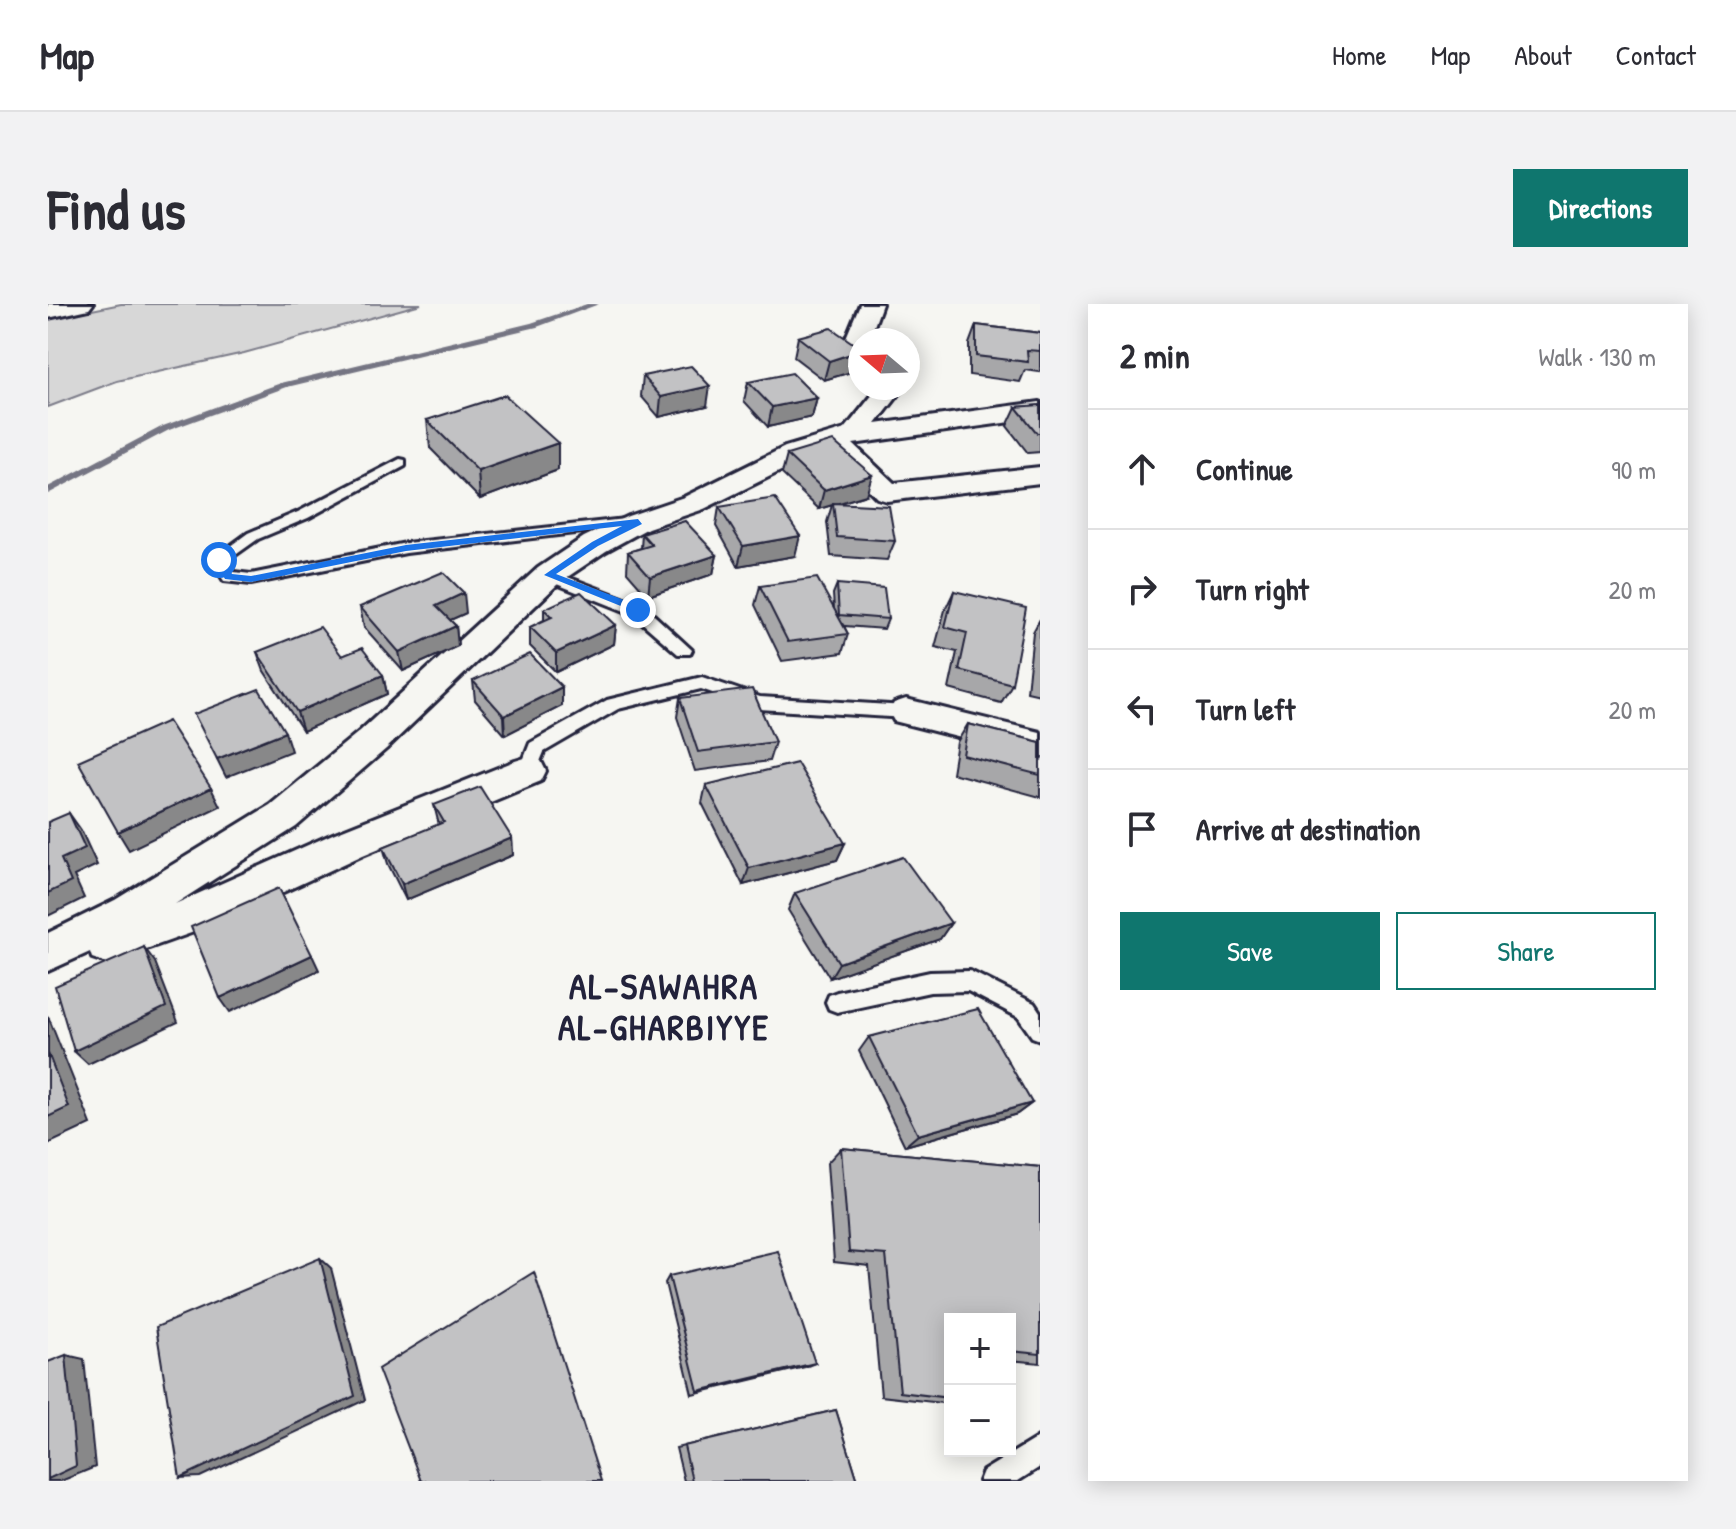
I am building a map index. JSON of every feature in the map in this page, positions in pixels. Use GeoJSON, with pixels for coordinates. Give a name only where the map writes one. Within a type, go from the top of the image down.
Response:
{"type":"FeatureCollection","features":[{"type":"Feature","properties":{"kind":"street"},"geometry":{"type":"LineString","coordinates":[[48,310],[80,304]]}},
{"type":"Feature","properties":{"kind":"street"},"geometry":{"type":"LineString","coordinates":[[862,328],[871,304]]}},
{"type":"Feature","properties":{"kind":"street"},"geometry":{"type":"LineString","coordinates":[[845,438],[880,400]]}},
{"type":"Feature","properties":{"kind":"street"},"geometry":{"type":"LineString","coordinates":[[48,953],[129,912],[283,816],[373,740],[549,575],[595,544],[638,522],[694,503],[795,453],[845,438],[1040,410]]}},
{"type":"Feature","properties":{"kind":"street"},"geometry":{"type":"LineString","coordinates":[[845,438],[887,492],[1040,475]]}},
{"type":"Feature","properties":{"kind":"street"},"geometry":{"type":"LineString","coordinates":[[906,712],[1040,745]]}},
{"type":"Feature","properties":{"kind":"street"},"geometry":{"type":"LineString","coordinates":[[48,964],[194,915],[349,844],[528,771]]}},
{"type":"Feature","properties":{"kind":"lane"},"geometry":{"type":"LineString","coordinates":[[400,463],[303,515],[253,536],[219,560],[229,577],[251,579],[406,548],[638,522]]}},
{"type":"Feature","properties":{"kind":"lane"},"geometry":{"type":"LineString","coordinates":[[549,575],[638,610],[684,650]]}},
{"type":"Feature","properties":{"kind":"lane"},"geometry":{"type":"LineString","coordinates":[[528,771],[536,748],[613,704],[702,683],[759,703],[906,712]]}},
{"type":"Feature","properties":{"kind":"lane"},"geometry":{"type":"LineString","coordinates":[[837,1002],[930,982],[970,981],[1026,1010],[1040,1030]]}},
{"type":"Feature","properties":{"kind":"lane"},"geometry":{"type":"LineString","coordinates":[[993,1481],[1040,1450]]}},
{"type":"Feature","properties":{"kind":"shaded area"},"geometry":{"type":"Polygon","coordinates":[[[121,304],[421,304],[244,353],[117,381],[48,407],[48,319],[121,304]]]}},
{"type":"Feature","properties":{"kind":"building"},"geometry":{"type":"Polygon","coordinates":[[[976,325],[1040,333],[1040,351],[1027,350],[1028,362],[976,356],[976,325]]]}},
{"type":"Feature","properties":{"kind":"building"},"geometry":{"type":"Polygon","coordinates":[[[831,328],[848,340],[848,355],[829,361],[798,337],[831,328]]]}},
{"type":"Feature","properties":{"kind":"building"},"geometry":{"type":"Polygon","coordinates":[[[691,366],[710,386],[661,397],[643,376],[691,366]]]}},
{"type":"Feature","properties":{"kind":"building"},"geometry":{"type":"Polygon","coordinates":[[[792,373],[817,398],[772,407],[748,382],[792,373]]]}},
{"type":"Feature","properties":{"kind":"building"},"geometry":{"type":"Polygon","coordinates":[[[505,395],[558,443],[478,471],[427,420],[505,395]]]}},
{"type":"Feature","properties":{"kind":"building"},"geometry":{"type":"Polygon","coordinates":[[[1040,405],[1040,433],[1037,433],[1016,407],[1040,405]]]}},
{"type":"Feature","properties":{"kind":"building"},"geometry":{"type":"Polygon","coordinates":[[[833,441],[872,475],[824,490],[787,455],[833,441]]]}},
{"type":"Feature","properties":{"kind":"building"},"geometry":{"type":"Polygon","coordinates":[[[775,498],[800,536],[743,546],[719,507],[775,498]]]}},
{"type":"Feature","properties":{"kind":"building"},"geometry":{"type":"Polygon","coordinates":[[[833,503],[889,506],[895,541],[837,537],[833,503]]]}},
{"type":"Feature","properties":{"kind":"building"},"geometry":{"type":"Polygon","coordinates":[[[685,521],[717,555],[650,577],[628,552],[652,545],[642,534],[685,521]]]}},
{"type":"Feature","properties":{"kind":"building"},"geometry":{"type":"Polygon","coordinates":[[[443,572],[464,593],[436,606],[456,626],[399,652],[360,607],[443,572]]]}},
{"type":"Feature","properties":{"kind":"building"},"geometry":{"type":"Polygon","coordinates":[[[817,578],[848,634],[788,642],[760,586],[817,578]]]}},
{"type":"Feature","properties":{"kind":"building"},"geometry":{"type":"Polygon","coordinates":[[[837,584],[884,588],[888,619],[839,615],[837,584]]]}},
{"type":"Feature","properties":{"kind":"building"},"geometry":{"type":"Polygon","coordinates":[[[954,591],[1026,608],[1012,684],[959,670],[967,633],[945,627],[954,591]]]}},
{"type":"Feature","properties":{"kind":"building"},"geometry":{"type":"Polygon","coordinates":[[[581,592],[616,625],[556,653],[530,627],[552,617],[544,609],[581,592]]]}},
{"type":"Feature","properties":{"kind":"building"},"geometry":{"type":"Polygon","coordinates":[[[320,627],[342,656],[362,648],[383,675],[297,712],[257,652],[320,627]]]}},
{"type":"Feature","properties":{"kind":"building"},"geometry":{"type":"Polygon","coordinates":[[[530,654],[562,687],[504,716],[473,681],[530,654]]]}},
{"type":"Feature","properties":{"kind":"building"},"geometry":{"type":"Polygon","coordinates":[[[259,689],[285,732],[217,759],[194,714],[259,689]]]}},
{"type":"Feature","properties":{"kind":"building"},"geometry":{"type":"Polygon","coordinates":[[[752,689],[775,742],[698,752],[680,698],[752,689]]]}},
{"type":"Feature","properties":{"kind":"building"},"geometry":{"type":"Polygon","coordinates":[[[168,721],[211,788],[118,832],[78,761],[168,721]]]}},
{"type":"Feature","properties":{"kind":"building"},"geometry":{"type":"Polygon","coordinates":[[[968,724],[1040,742],[1040,775],[963,755],[968,724]]]}},
{"type":"Feature","properties":{"kind":"building"},"geometry":{"type":"Polygon","coordinates":[[[797,763],[845,843],[749,868],[706,785],[797,763]]]}},
{"type":"Feature","properties":{"kind":"building"},"geometry":{"type":"Polygon","coordinates":[[[480,787],[512,838],[402,884],[383,847],[444,822],[434,805],[480,787]]]}},
{"type":"Feature","properties":{"kind":"building"},"geometry":{"type":"Polygon","coordinates":[[[69,813],[85,848],[61,859],[71,882],[48,893],[48,822],[69,813]]]}},
{"type":"Feature","properties":{"kind":"building"},"geometry":{"type":"Polygon","coordinates":[[[903,857],[951,923],[839,963],[795,893],[903,857]]]}},
{"type":"Feature","properties":{"kind":"building"},"geometry":{"type":"Polygon","coordinates":[[[279,888],[312,955],[220,998],[191,927],[279,888]]]}},
{"type":"Feature","properties":{"kind":"building"},"geometry":{"type":"Polygon","coordinates":[[[144,947],[166,1007],[74,1051],[55,986],[144,947]]]}},
{"type":"Feature","properties":{"kind":"building"},"geometry":{"type":"Polygon","coordinates":[[[978,1009],[1032,1103],[918,1135],[869,1037],[978,1009]]]}},
{"type":"Feature","properties":{"kind":"building"},"geometry":{"type":"Polygon","coordinates":[[[48,1053],[69,1107],[48,1117],[48,1053]]]}},
{"type":"Feature","properties":{"kind":"building"},"geometry":{"type":"Polygon","coordinates":[[[841,1148],[1040,1167],[1040,1354],[1016,1352],[1016,1313],[944,1313],[944,1397],[900,1392],[886,1255],[849,1252],[841,1148]]]}},
{"type":"Feature","properties":{"kind":"building"},"geometry":{"type":"Polygon","coordinates":[[[778,1251],[815,1363],[698,1391],[669,1276],[778,1251]]]}},
{"type":"Feature","properties":{"kind":"building"},"geometry":{"type":"Polygon","coordinates":[[[320,1258],[355,1396],[180,1478],[156,1327],[320,1258]]]}},
{"type":"Feature","properties":{"kind":"building"},"geometry":{"type":"Polygon","coordinates":[[[534,1272],[601,1481],[421,1481],[378,1369],[534,1272]]]}},
{"type":"Feature","properties":{"kind":"building"},"geometry":{"type":"Polygon","coordinates":[[[66,1355],[76,1466],[48,1479],[48,1362],[66,1355]]]}},
{"type":"Feature","properties":{"kind":"building"},"geometry":{"type":"Polygon","coordinates":[[[836,1410],[858,1481],[692,1481],[684,1446],[836,1410]]]}},
{"type":"Feature","properties":{"kind":"waterway"},"geometry":{"type":"LineString","coordinates":[[48,491],[166,428],[284,385],[534,325],[595,304]]}},
{"type":"Feature","properties":{"kind":"district","name":"AL-SAWAHRA AL-GHARBIYYE"},"geometry":{"type":"Point","coordinates":[664,1006]}},
{"type":"Feature","properties":{"kind":"route"},"geometry":{"type":"LineString","coordinates":[[219,560],[229,577],[251,579],[406,548],[638,522],[595,544],[549,575],[638,610]]}}]}
